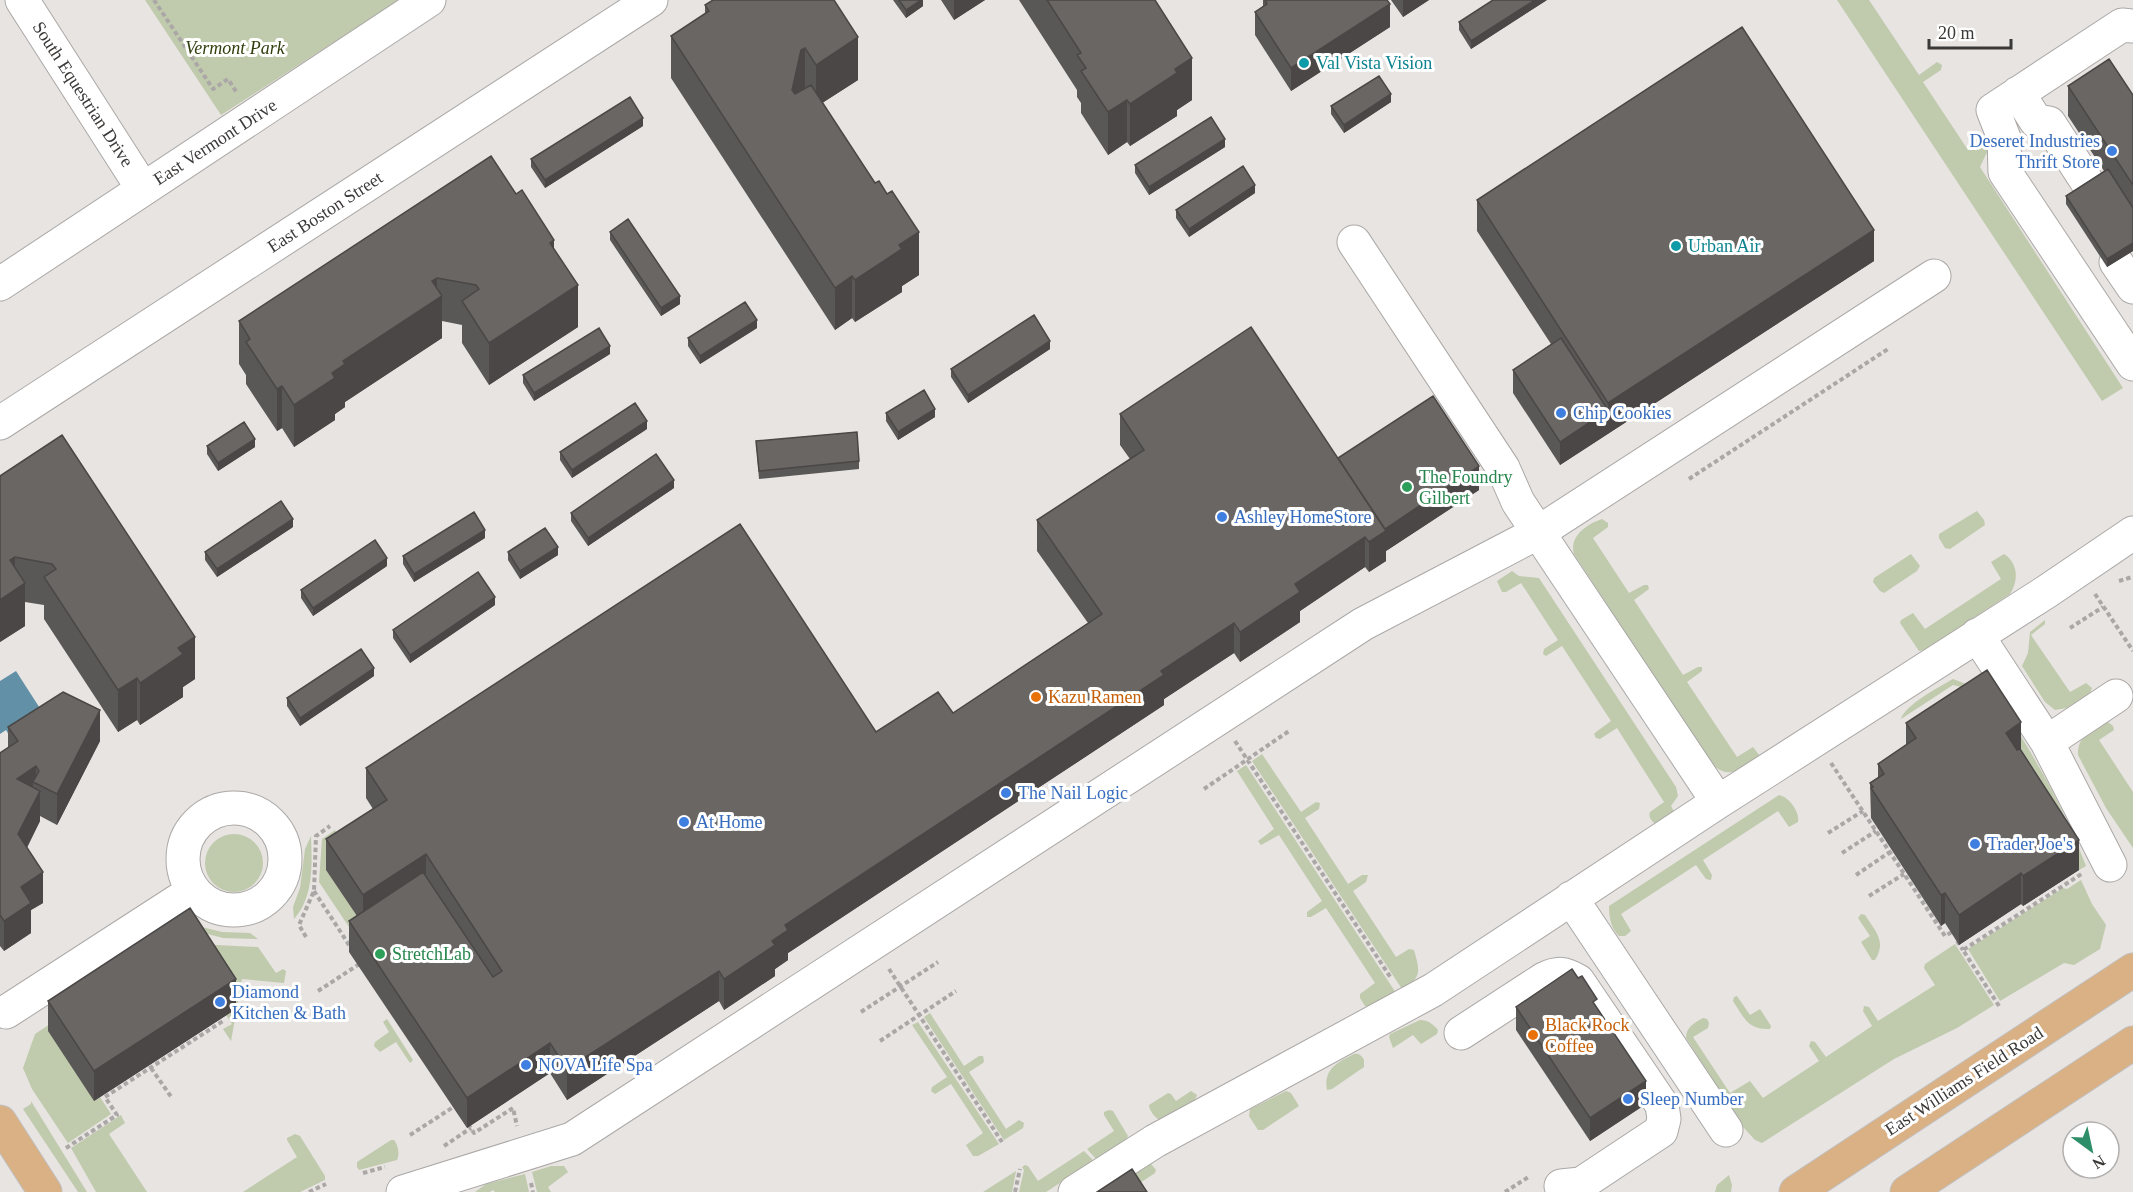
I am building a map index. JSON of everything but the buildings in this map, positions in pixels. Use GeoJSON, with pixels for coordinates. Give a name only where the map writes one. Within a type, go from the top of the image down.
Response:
{"type":"FeatureCollection","features":[{"type":"Feature","properties":{"kind":"main road","name":"East Williams Field Road"},"geometry":{"type":"LineString","coordinates":[[1796,1192],[2133,970]]}},
{"type":"Feature","properties":{"kind":"main road"},"geometry":{"type":"LineString","coordinates":[[1907,1192],[2133,1043]]}},
{"type":"Feature","properties":{"kind":"main road"},"geometry":{"type":"LineString","coordinates":[[0,1122],[45,1192]]}},
{"type":"Feature","properties":{"kind":"street","name":"South Equestrian Drive"},"geometry":{"type":"LineString","coordinates":[[22,0],[144,189]]}},
{"type":"Feature","properties":{"kind":"street","name":"East Vermont Drive"},"geometry":{"type":"LineString","coordinates":[[0,284],[429,0]]}},
{"type":"Feature","properties":{"kind":"street","name":"East Boston Street"},"geometry":{"type":"LineString","coordinates":[[0,423],[651,0]]}},
{"type":"Feature","properties":{"kind":"street"},"geometry":{"type":"LineString","coordinates":[[2133,26],[2122,25],[1994,110],[2004,138],[2005,172],[2133,364]]}},
{"type":"Feature","properties":{"kind":"street"},"geometry":{"type":"LineString","coordinates":[[2018,93],[2036,121],[2049,123],[2083,193]]}},
{"type":"Feature","properties":{"kind":"street"},"geometry":{"type":"LineString","coordinates":[[1354,242],[1503,468],[1518,502],[1718,802]]}},
{"type":"Feature","properties":{"kind":"street"},"geometry":{"type":"LineString","coordinates":[[394,1180],[572,1138],[1363,624],[1539,532],[1934,276]]}},
{"type":"Feature","properties":{"kind":"street"},"geometry":{"type":"LineString","coordinates":[[1075,1192],[1155,1141],[1432,990],[1718,802],[2046,592],[2133,533]]}},
{"type":"Feature","properties":{"kind":"street"},"geometry":{"type":"LineString","coordinates":[[1977,635],[2047,742],[2097,869]]}},
{"type":"Feature","properties":{"kind":"street"},"geometry":{"type":"LineString","coordinates":[[2047,742],[2116,696]]}},
{"type":"Feature","properties":{"kind":"street"},"geometry":{"type":"LineString","coordinates":[[6,1012],[193,891]]}},
{"type":"Feature","properties":{"kind":"street"},"geometry":{"type":"LineString","coordinates":[[1571,898],[1726,1130]]}},
{"type":"Feature","properties":{"kind":"street"},"geometry":{"type":"LineString","coordinates":[[1461,1033],[1544,979],[1556,973],[1568,975],[1578,981],[1662,1105],[1664,1119],[1661,1131],[1581,1184],[1561,1186]]}},
{"type":"Feature","properties":{"kind":"path"},"geometry":{"type":"LineString","coordinates":[[154,0],[213,89],[228,79],[238,95]]}},
{"type":"Feature","properties":{"kind":"path"},"geometry":{"type":"LineString","coordinates":[[1689,479],[1888,349]]}},
{"type":"Feature","properties":{"kind":"path"},"geometry":{"type":"LineString","coordinates":[[2092,590],[2133,651]]}},
{"type":"Feature","properties":{"kind":"path"},"geometry":{"type":"LineString","coordinates":[[2070,628],[2103,606]]}},
{"type":"Feature","properties":{"kind":"path"},"geometry":{"type":"LineString","coordinates":[[1204,789],[1289,732]]}},
{"type":"Feature","properties":{"kind":"path"},"geometry":{"type":"LineString","coordinates":[[1232,736],[1408,1004]]}},
{"type":"Feature","properties":{"kind":"path"},"geometry":{"type":"LineString","coordinates":[[1828,758],[1946,936],[1952,932],[1999,1006]]}},
{"type":"Feature","properties":{"kind":"path"},"geometry":{"type":"LineString","coordinates":[[1828,833],[1863,811]]}},
{"type":"Feature","properties":{"kind":"path"},"geometry":{"type":"LineString","coordinates":[[306,937],[299,925],[314,891],[316,836],[330,826]]}},
{"type":"Feature","properties":{"kind":"path"},"geometry":{"type":"LineString","coordinates":[[1842,854],[1876,831]]}},
{"type":"Feature","properties":{"kind":"path"},"geometry":{"type":"LineString","coordinates":[[1856,875],[1890,852]]}},
{"type":"Feature","properties":{"kind":"path"},"geometry":{"type":"LineString","coordinates":[[1963,950],[2097,869]]}},
{"type":"Feature","properties":{"kind":"path"},"geometry":{"type":"LineString","coordinates":[[1869,896],[1904,874]]}},
{"type":"Feature","properties":{"kind":"path"},"geometry":{"type":"LineString","coordinates":[[314,891],[368,972]]}},
{"type":"Feature","properties":{"kind":"path"},"geometry":{"type":"LineString","coordinates":[[861,1012],[938,962]]}},
{"type":"Feature","properties":{"kind":"path"},"geometry":{"type":"LineString","coordinates":[[318,991],[361,963]]}},
{"type":"Feature","properties":{"kind":"path"},"geometry":{"type":"LineString","coordinates":[[886,965],[1002,1142]]}},
{"type":"Feature","properties":{"kind":"path"},"geometry":{"type":"LineString","coordinates":[[880,1041],[956,991]]}},
{"type":"Feature","properties":{"kind":"path"},"geometry":{"type":"LineString","coordinates":[[66,1148],[117,1115],[105,1098],[223,1021]]}},
{"type":"Feature","properties":{"kind":"path"},"geometry":{"type":"LineString","coordinates":[[151,1068],[172,1098]]}},
{"type":"Feature","properties":{"kind":"path"},"geometry":{"type":"LineString","coordinates":[[449,1096],[460,1113]]}},
{"type":"Feature","properties":{"kind":"path"},"geometry":{"type":"LineString","coordinates":[[410,1135],[455,1106]]}},
{"type":"Feature","properties":{"kind":"path"},"geometry":{"type":"LineString","coordinates":[[466,1121],[474,1133],[513,1108],[518,1133]]}},
{"type":"Feature","properties":{"kind":"path"},"geometry":{"type":"LineString","coordinates":[[442,1147],[471,1128]]}},
{"type":"Feature","properties":{"kind":"path"},"geometry":{"type":"LineString","coordinates":[[1015,1192],[1020,1169]]}},
{"type":"Feature","properties":{"kind":"path"},"geometry":{"type":"LineString","coordinates":[[363,1173],[394,1180]]}},
{"type":"Feature","properties":{"kind":"path"},"geometry":{"type":"LineString","coordinates":[[1505,1192],[1530,1176]]}},
{"type":"Feature","properties":{"kind":"path"},"geometry":{"type":"LineString","coordinates":[[309,1192],[326,1184]]}},
{"type":"Feature","properties":{"kind":"green space","name":"Vermont Park"},"geometry":{"type":"Polygon","coordinates":[[[145,0],[399,0],[221,115],[145,0]]]}},
{"type":"Feature","properties":{"kind":"green space"},"geometry":{"type":"Polygon","coordinates":[[[1837,0],[1869,0],[1919,75],[1937,62],[1942,65],[1941,70],[1923,82],[1968,150],[1989,138],[1988,150],[1980,167],[2123,388],[2102,401],[1837,0]]]}},
{"type":"Feature","properties":{"kind":"green space"},"geometry":{"type":"Polygon","coordinates":[[[1977,511],[1985,525],[1950,549],[1945,548],[1939,534],[1977,511]]]}},
{"type":"Feature","properties":{"kind":"green space"},"geometry":{"type":"Polygon","coordinates":[[[1602,519],[1608,523],[1608,527],[1593,538],[1629,593],[1648,585],[1649,589],[1634,600],[1683,675],[1702,667],[1702,671],[1687,682],[1737,757],[1753,747],[1760,756],[1741,769],[1723,771],[1710,762],[1574,554],[1574,542],[1580,532],[1602,519]]]}},
{"type":"Feature","properties":{"kind":"green space"},"geometry":{"type":"Polygon","coordinates":[[[1911,554],[1920,566],[1917,571],[1884,593],[1880,591],[1873,582],[1874,578],[1911,554]]]}},
{"type":"Feature","properties":{"kind":"green space"},"geometry":{"type":"Polygon","coordinates":[[[2004,554],[2012,562],[2016,572],[2015,583],[2010,594],[1925,650],[1919,651],[1900,623],[1901,620],[1913,613],[1925,629],[2001,579],[1991,562],[2004,554]]]}},
{"type":"Feature","properties":{"kind":"green space"},"geometry":{"type":"Polygon","coordinates":[[[1512,571],[1519,576],[1539,578],[1676,787],[1678,796],[1671,806],[1675,813],[1656,824],[1653,822],[1650,812],[1664,802],[1617,728],[1600,739],[1596,738],[1594,734],[1611,721],[1562,646],[1546,656],[1543,654],[1544,649],[1558,640],[1521,583],[1502,592],[1497,581],[1512,571]]]}},
{"type":"Feature","properties":{"kind":"green space"},"geometry":{"type":"Polygon","coordinates":[[[2045,620],[2045,624],[2031,635],[2070,692],[2086,683],[2092,688],[2090,693],[2067,708],[2055,710],[2045,702],[2022,666],[2028,653],[2030,632],[2045,620]]]}},
{"type":"Feature","properties":{"kind":"green space"},"geometry":{"type":"Polygon","coordinates":[[[1953,679],[1974,687],[1990,687],[2043,774],[2077,842],[2086,866],[2079,870],[2020,779],[1969,689],[1953,685],[1901,719],[1916,702],[1953,679]]]}},
{"type":"Feature","properties":{"kind":"green space"},"geometry":{"type":"Polygon","coordinates":[[[2108,722],[2114,730],[2099,740],[2133,792],[2133,848],[2106,808],[2078,755],[2080,743],[2087,733],[2096,726],[2108,722]]]}},
{"type":"Feature","properties":{"kind":"green space"},"geometry":{"type":"Polygon","coordinates":[[[1262,754],[1301,812],[1316,802],[1320,803],[1319,809],[1305,818],[1348,884],[1362,875],[1368,875],[1366,882],[1353,891],[1396,957],[1409,949],[1414,950],[1418,973],[1409,985],[1402,989],[1252,761],[1262,754]]]}},
{"type":"Feature","properties":{"kind":"green space"},"geometry":{"type":"Polygon","coordinates":[[[1246,765],[1396,993],[1370,1007],[1365,1006],[1360,994],[1375,983],[1326,908],[1307,917],[1307,912],[1322,901],[1279,835],[1261,845],[1258,841],[1274,829],[1237,771],[1246,765]]]}},
{"type":"Feature","properties":{"kind":"green space"},"geometry":{"type":"Polygon","coordinates":[[[1779,795],[1793,806],[1798,822],[1789,827],[1778,811],[1703,860],[1712,875],[1711,880],[1706,879],[1696,865],[1621,914],[1631,931],[1625,936],[1619,936],[1616,933],[1609,915],[1609,906],[1779,795]]]}},
{"type":"Feature","properties":{"kind":"green space"},"geometry":{"type":"Polygon","coordinates":[[[335,830],[348,849],[361,923],[351,930],[319,882],[322,839],[335,830]]]}},
{"type":"Feature","properties":{"kind":"green space"},"geometry":{"type":"Polygon","coordinates":[[[234,834],[250,839],[258,847],[263,863],[258,879],[250,887],[234,892],[218,887],[210,879],[205,863],[210,847],[218,839],[234,834]]]}},
{"type":"Feature","properties":{"kind":"green space"},"geometry":{"type":"Polygon","coordinates":[[[311,836],[311,869],[308,890],[301,910],[294,919],[293,907],[300,888],[305,849],[311,836]]]}},
{"type":"Feature","properties":{"kind":"green space"},"geometry":{"type":"Polygon","coordinates":[[[2081,880],[2092,904],[2106,925],[2100,949],[2074,965],[2064,963],[2000,1001],[1968,949],[2063,888],[2067,889],[2081,880]]]}},
{"type":"Feature","properties":{"kind":"green space"},"geometry":{"type":"Polygon","coordinates":[[[1861,914],[1865,915],[1876,931],[1880,942],[1875,960],[1872,960],[1861,942],[1870,936],[1858,918],[1861,914]]]}},
{"type":"Feature","properties":{"kind":"green space"},"geometry":{"type":"Polygon","coordinates":[[[198,926],[222,932],[250,933],[258,939],[223,938],[196,931],[198,926]]]}},
{"type":"Feature","properties":{"kind":"green space"},"geometry":{"type":"Polygon","coordinates":[[[194,939],[216,945],[258,947],[276,973],[283,969],[286,971],[284,983],[242,979],[241,984],[219,982],[95,1101],[100,1097],[111,1114],[68,1143],[32,1089],[23,1068],[35,1034],[114,982],[194,939]]]}},
{"type":"Feature","properties":{"kind":"green space"},"geometry":{"type":"Polygon","coordinates":[[[1955,944],[1994,1005],[1957,1028],[1894,1059],[1762,1143],[1755,1140],[1743,1127],[1686,1038],[1691,1026],[1703,1018],[1707,1019],[1708,1028],[1693,1037],[1730,1093],[1750,1081],[1763,1098],[1819,1061],[1809,1046],[1811,1041],[1815,1042],[1826,1057],[1872,1026],[1863,1011],[1864,1006],[1869,1007],[1878,1021],[1935,985],[1924,968],[1925,964],[1955,944]]]}},
{"type":"Feature","properties":{"kind":"green space"},"geometry":{"type":"Polygon","coordinates":[[[223,989],[240,991],[231,1041],[223,1029],[232,1024],[226,1015],[223,989]]]}},
{"type":"Feature","properties":{"kind":"green space"},"geometry":{"type":"Polygon","coordinates":[[[1737,996],[1750,1015],[1760,1009],[1771,1026],[1770,1029],[1756,1027],[1747,1022],[1733,1001],[1737,996]]]}},
{"type":"Feature","properties":{"kind":"green space"},"geometry":{"type":"Polygon","coordinates":[[[930,1013],[964,1066],[979,1056],[983,1056],[983,1063],[969,1072],[1006,1129],[1019,1120],[1024,1123],[1023,1128],[1004,1140],[924,1017],[930,1013]]]}},
{"type":"Feature","properties":{"kind":"green space"},"geometry":{"type":"Polygon","coordinates":[[[387,1019],[413,1060],[410,1063],[396,1042],[380,1052],[374,1046],[375,1042],[389,1032],[383,1022],[387,1019]]]}},
{"type":"Feature","properties":{"kind":"green space"},"geometry":{"type":"Polygon","coordinates":[[[1420,1020],[1432,1024],[1438,1030],[1437,1034],[1421,1044],[1413,1035],[1393,1048],[1390,1034],[1420,1020]]]}},
{"type":"Feature","properties":{"kind":"green space"},"geometry":{"type":"Polygon","coordinates":[[[918,1022],[999,1144],[978,1156],[973,1156],[966,1145],[983,1133],[951,1084],[935,1094],[931,1091],[932,1087],[947,1077],[912,1025],[918,1022]]]}},
{"type":"Feature","properties":{"kind":"green space"},"geometry":{"type":"Polygon","coordinates":[[[1354,1054],[1362,1057],[1364,1067],[1327,1090],[1327,1077],[1333,1067],[1354,1054]]]}},
{"type":"Feature","properties":{"kind":"green space"},"geometry":{"type":"Polygon","coordinates":[[[1191,1091],[1197,1095],[1194,1102],[1160,1120],[1150,1109],[1149,1105],[1168,1093],[1176,1101],[1191,1091]]]}},
{"type":"Feature","properties":{"kind":"green space"},"geometry":{"type":"Polygon","coordinates":[[[1286,1091],[1291,1093],[1299,1106],[1263,1130],[1258,1130],[1249,1116],[1250,1109],[1286,1091]]]}},
{"type":"Feature","properties":{"kind":"green space"},"geometry":{"type":"Polygon","coordinates":[[[31,1101],[87,1192],[78,1192],[23,1109],[31,1104],[31,1101]]]}},
{"type":"Feature","properties":{"kind":"green space"},"geometry":{"type":"Polygon","coordinates":[[[1113,1111],[1128,1136],[1126,1140],[1096,1159],[1087,1149],[1114,1131],[1104,1115],[1104,1112],[1113,1111]]]}},
{"type":"Feature","properties":{"kind":"green space"},"geometry":{"type":"Polygon","coordinates":[[[121,1115],[125,1123],[109,1134],[147,1192],[96,1192],[71,1148],[121,1115]]]}},
{"type":"Feature","properties":{"kind":"green space"},"geometry":{"type":"Polygon","coordinates":[[[295,1134],[300,1136],[325,1176],[325,1180],[300,1192],[243,1192],[297,1157],[287,1140],[295,1134]]]}},
{"type":"Feature","properties":{"kind":"green space"},"geometry":{"type":"Polygon","coordinates":[[[394,1140],[397,1147],[397,1160],[359,1170],[357,1162],[394,1140]]]}},
{"type":"Feature","properties":{"kind":"green space"},"geometry":{"type":"Polygon","coordinates":[[[1084,1151],[1094,1161],[1046,1192],[1019,1192],[1024,1170],[1022,1167],[1025,1165],[1038,1181],[1084,1151]]]}},
{"type":"Feature","properties":{"kind":"green space"},"geometry":{"type":"Polygon","coordinates":[[[1151,1164],[1156,1170],[1155,1173],[1137,1185],[1107,1192],[1151,1164]]]}},
{"type":"Feature","properties":{"kind":"green space"},"geometry":{"type":"Polygon","coordinates":[[[551,1166],[564,1166],[568,1172],[548,1187],[551,1192],[537,1192],[532,1172],[551,1166]]]}},
{"type":"Feature","properties":{"kind":"green space"},"geometry":{"type":"Polygon","coordinates":[[[1016,1171],[1012,1192],[983,1192],[1016,1171]]]}},
{"type":"Feature","properties":{"kind":"green space"},"geometry":{"type":"Polygon","coordinates":[[[525,1174],[529,1192],[495,1192],[493,1190],[475,1192],[486,1184],[525,1174]]]}},
{"type":"Feature","properties":{"kind":"green space"},"geometry":{"type":"Polygon","coordinates":[[[1729,1175],[1732,1185],[1731,1192],[1715,1192],[1717,1185],[1729,1175]]]}},
{"type":"Feature","properties":{"kind":"water"},"geometry":{"type":"Polygon","coordinates":[[[16,671],[43,713],[9,735],[6,730],[0,734],[0,681],[16,671]]]}},
{"type":"Feature","properties":{"kind":"place","name":"Val Vista Vision"},"geometry":{"type":"Point","coordinates":[1304,63]}},
{"type":"Feature","properties":{"kind":"place","name":"Deseret Industries Thrift Store"},"geometry":{"type":"Point","coordinates":[2112,151]}},
{"type":"Feature","properties":{"kind":"place","name":"Urban Air"},"geometry":{"type":"Point","coordinates":[1676,246]}},
{"type":"Feature","properties":{"kind":"place","name":"Chip Cookies"},"geometry":{"type":"Point","coordinates":[1561,413]}},
{"type":"Feature","properties":{"kind":"place","name":"The Foundry Gilbert"},"geometry":{"type":"Point","coordinates":[1407,487]}},
{"type":"Feature","properties":{"kind":"place","name":"Ashley HomeStore"},"geometry":{"type":"Point","coordinates":[1222,517]}},
{"type":"Feature","properties":{"kind":"place","name":"Kazu Ramen"},"geometry":{"type":"Point","coordinates":[1036,697]}},
{"type":"Feature","properties":{"kind":"place","name":"The Nail Logic"},"geometry":{"type":"Point","coordinates":[1006,793]}},
{"type":"Feature","properties":{"kind":"place","name":"At Home"},"geometry":{"type":"Point","coordinates":[684,822]}},
{"type":"Feature","properties":{"kind":"place","name":"Trader Joe's"},"geometry":{"type":"Point","coordinates":[1975,844]}},
{"type":"Feature","properties":{"kind":"place","name":"StretchLab"},"geometry":{"type":"Point","coordinates":[380,954]}},
{"type":"Feature","properties":{"kind":"place","name":"Diamond Kitchen & Bath"},"geometry":{"type":"Point","coordinates":[220,1002]}},
{"type":"Feature","properties":{"kind":"place","name":"Black Rock Coffee"},"geometry":{"type":"Point","coordinates":[1533,1035]}},
{"type":"Feature","properties":{"kind":"place","name":"NOVA Life Spa"},"geometry":{"type":"Point","coordinates":[526,1065]}},
{"type":"Feature","properties":{"kind":"place","name":"Sleep Number"},"geometry":{"type":"Point","coordinates":[1628,1099]}}]}
